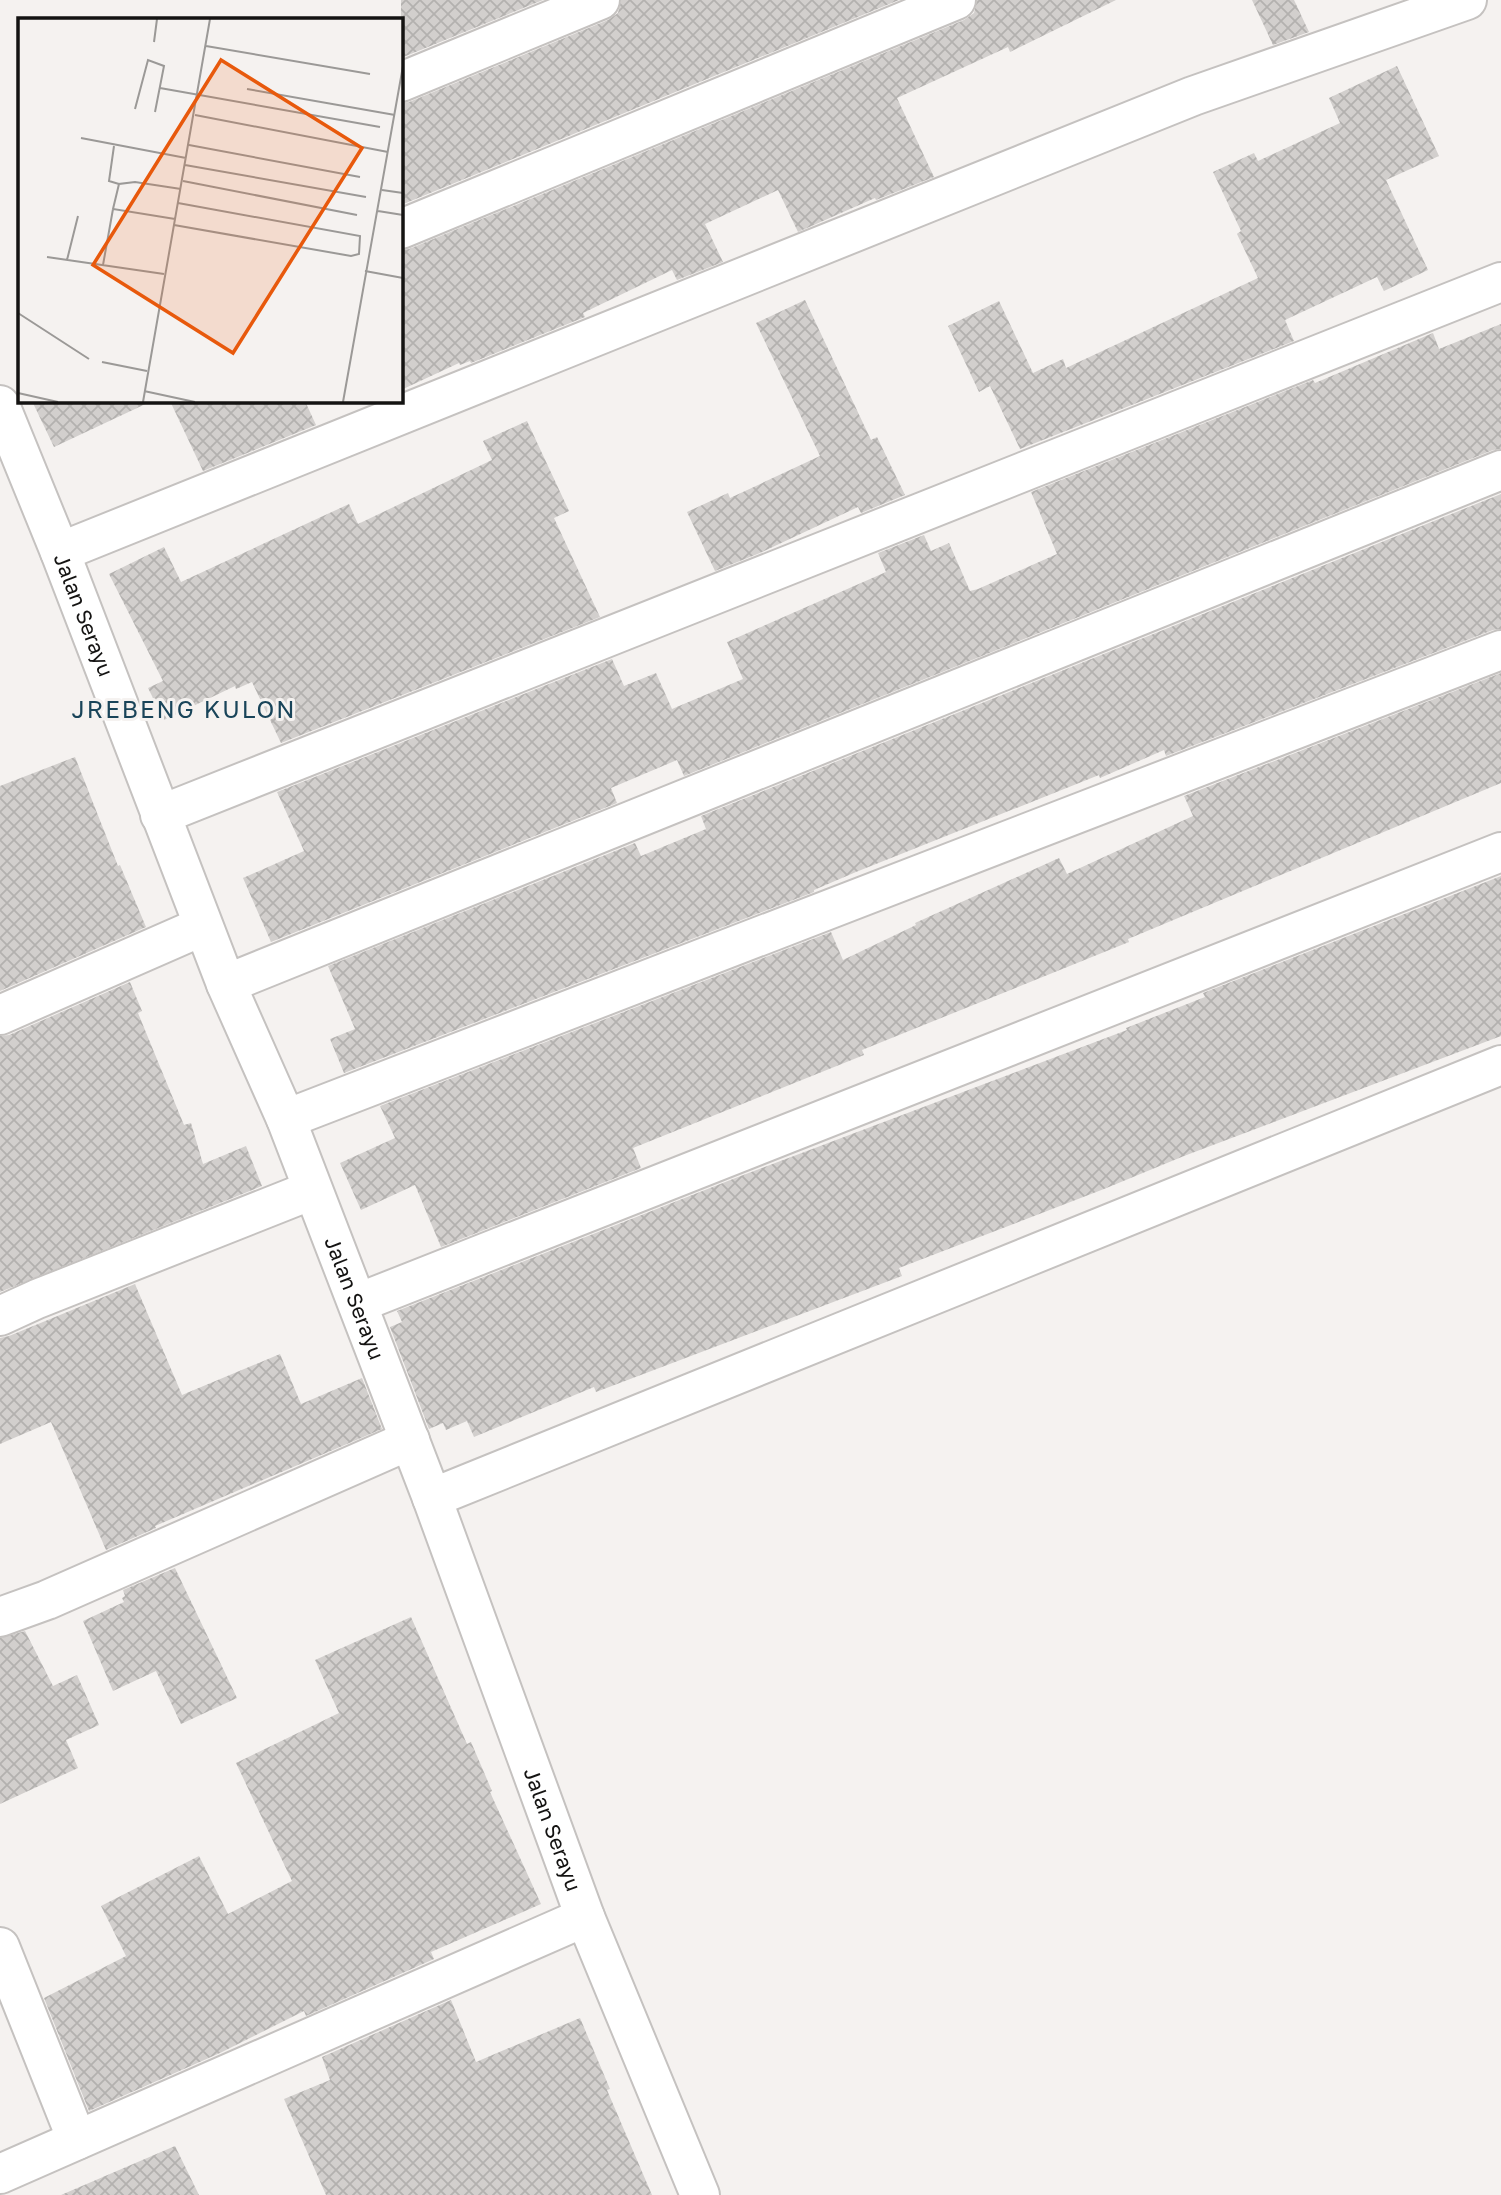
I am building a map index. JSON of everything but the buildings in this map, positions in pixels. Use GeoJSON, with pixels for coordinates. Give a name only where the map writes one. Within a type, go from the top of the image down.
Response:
{"type":"FeatureCollection","features":[{"type":"Feature","properties":{"kind":"street"},"geometry":{"type":"LineString","coordinates":[[402,82],[600,0]]}},
{"type":"Feature","properties":{"kind":"street"},"geometry":{"type":"LineString","coordinates":[[402,229],[956,0]]}},
{"type":"Feature","properties":{"kind":"street"},"geometry":{"type":"LineString","coordinates":[[60,552],[1180,101],[1467,0]]}},
{"type":"Feature","properties":{"kind":"street"},"geometry":{"type":"LineString","coordinates":[[160,815],[1501,282]]}},
{"type":"Feature","properties":{"kind":"street"},"geometry":{"type":"LineString","coordinates":[[0,394],[18,386]]}},
{"type":"Feature","properties":{"kind":"street","name":"Jalan Serayu"},"geometry":{"type":"LineString","coordinates":[[0,405],[60,552],[226,984],[286,1119],[432,1498],[585,1917],[700,2195]]}},
{"type":"Feature","properties":{"kind":"street"},"geometry":{"type":"LineString","coordinates":[[226,984],[1501,470]]}},
{"type":"Feature","properties":{"kind":"street"},"geometry":{"type":"LineString","coordinates":[[286,1119],[1501,650]]}},
{"type":"Feature","properties":{"kind":"street"},"geometry":{"type":"LineString","coordinates":[[358,1304],[1501,852]]}},
{"type":"Feature","properties":{"kind":"street"},"geometry":{"type":"LineString","coordinates":[[0,1015],[203,926]]}},
{"type":"Feature","properties":{"kind":"street"},"geometry":{"type":"LineString","coordinates":[[432,1498],[1501,1065]]}},
{"type":"Feature","properties":{"kind":"street"},"geometry":{"type":"LineString","coordinates":[[0,1316],[312,1190]]}},
{"type":"Feature","properties":{"kind":"street"},"geometry":{"type":"LineString","coordinates":[[0,1617],[47,1600],[410,1440]]}},
{"type":"Feature","properties":{"kind":"street"},"geometry":{"type":"LineString","coordinates":[[0,2174],[585,1917]]}},
{"type":"Feature","properties":{"kind":"street"},"geometry":{"type":"LineString","coordinates":[[0,1947],[77,2140]]}},
{"type":"Feature","properties":{"kind":"district","name":"JREBENG KULON"},"geometry":{"type":"Point","coordinates":[184,708]}}]}
